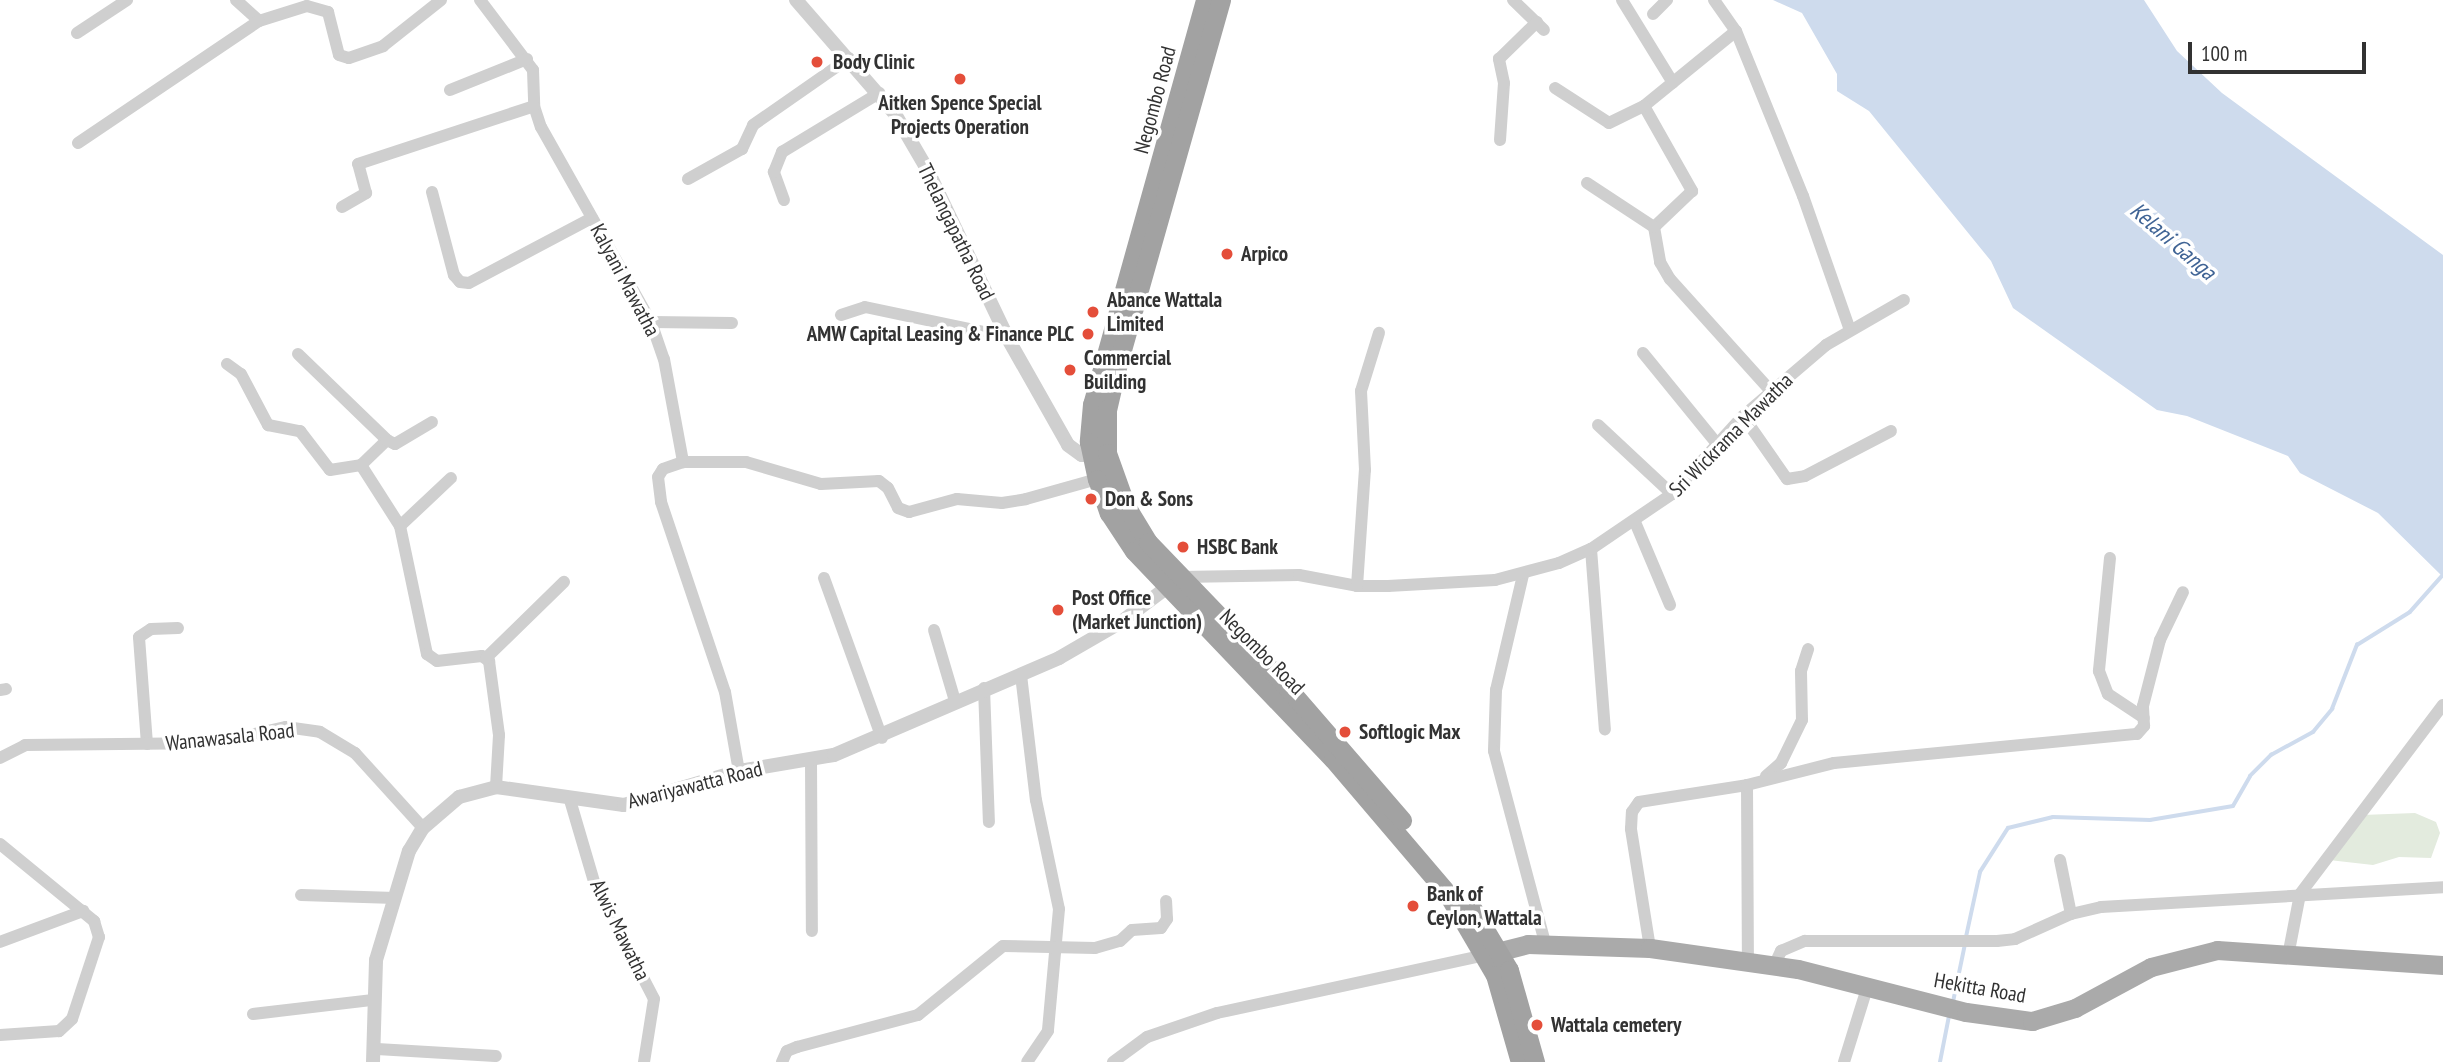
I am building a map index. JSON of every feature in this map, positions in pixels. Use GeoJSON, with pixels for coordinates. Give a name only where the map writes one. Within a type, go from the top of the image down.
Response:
{"type":"FeatureCollection","features":[{"type":"Feature","properties":{"kind":"highway","name":"Negombo Road"},"geometry":{"type":"LineString","coordinates":[[1173,583],[1135,524],[1088,429],[1098,380],[1206,0]]}},
{"type":"Feature","properties":{"kind":"highway","name":"Negombo Road"},"geometry":{"type":"LineString","coordinates":[[1221,0],[1116,371],[1099,454],[1097,479],[1121,533],[1173,583],[1333,759],[1447,893],[1492,952],[1517,989],[1535,1062]]}},
{"type":"Feature","properties":{"kind":"highway","name":"Negombo Road"},"geometry":{"type":"LineString","coordinates":[[1492,952],[1520,1062]]}},
{"type":"Feature","properties":{"kind":"main road","name":"Hekitta Road"},"geometry":{"type":"LineString","coordinates":[[1492,952],[1545,943],[1650,948],[1748,961],[1868,985],[1956,1010],[2032,1021],[2062,1013],[2151,967],[2217,950],[2443,965]]}},
{"type":"Feature","properties":{"kind":"street"},"geometry":{"type":"LineString","coordinates":[[77,33],[127,0]]}},
{"type":"Feature","properties":{"kind":"street"},"geometry":{"type":"LineString","coordinates":[[236,0],[260,21]]}},
{"type":"Feature","properties":{"kind":"street"},"geometry":{"type":"LineString","coordinates":[[78,143],[260,21],[307,6],[327,12],[339,55],[349,58],[383,46],[441,0]]}},
{"type":"Feature","properties":{"kind":"street","name":"Kalyani Mawatha"},"geometry":{"type":"LineString","coordinates":[[480,0],[533,70],[534,106],[541,127],[651,322],[664,359],[683,462]]}},
{"type":"Feature","properties":{"kind":"street","name":"Thelangapatha Road"},"geometry":{"type":"LineString","coordinates":[[796,0],[879,93],[927,169],[1007,337],[1068,445],[1077,453],[1099,454]]}},
{"type":"Feature","properties":{"kind":"street"},"geometry":{"type":"LineString","coordinates":[[1500,139],[1504,83],[1499,59],[1540,26],[1513,0]]}},
{"type":"Feature","properties":{"kind":"street"},"geometry":{"type":"LineString","coordinates":[[1622,0],[1673,83]]}},
{"type":"Feature","properties":{"kind":"street"},"geometry":{"type":"LineString","coordinates":[[1653,15],[1667,0]]}},
{"type":"Feature","properties":{"kind":"street"},"geometry":{"type":"LineString","coordinates":[[1714,0],[1735,31],[1808,208],[1850,330]]}},
{"type":"Feature","properties":{"kind":"street"},"geometry":{"type":"LineString","coordinates":[[1555,88],[1609,123],[1644,106],[1735,31]]}},
{"type":"Feature","properties":{"kind":"street"},"geometry":{"type":"LineString","coordinates":[[688,179],[742,149],[753,125],[849,58]]}},
{"type":"Feature","properties":{"kind":"street"},"geometry":{"type":"LineString","coordinates":[[450,90],[527,59]]}},
{"type":"Feature","properties":{"kind":"street"},"geometry":{"type":"LineString","coordinates":[[784,200],[774,172],[782,152],[879,93]]}},
{"type":"Feature","properties":{"kind":"street"},"geometry":{"type":"LineString","coordinates":[[342,207],[366,193],[358,164],[534,106]]}},
{"type":"Feature","properties":{"kind":"street"},"geometry":{"type":"LineString","coordinates":[[1644,106],[1692,191],[1654,227]]}},
{"type":"Feature","properties":{"kind":"street"},"geometry":{"type":"LineString","coordinates":[[1587,183],[1654,227],[1660,262],[1670,279],[1771,391]]}},
{"type":"Feature","properties":{"kind":"street"},"geometry":{"type":"LineString","coordinates":[[432,192],[454,275],[460,282],[469,284],[592,218]]}},
{"type":"Feature","properties":{"kind":"street","name":"Sri Wickrama Mawatha"},"geometry":{"type":"LineString","coordinates":[[1173,583],[1299,575],[1357,586],[1523,575],[1591,549],[1635,522],[1672,494],[1743,416],[1771,391],[1850,330],[1904,300]]}},
{"type":"Feature","properties":{"kind":"street"},"geometry":{"type":"LineString","coordinates":[[841,315],[865,307],[1007,337]]}},
{"type":"Feature","properties":{"kind":"street"},"geometry":{"type":"LineString","coordinates":[[651,322],[732,323]]}},
{"type":"Feature","properties":{"kind":"street"},"geometry":{"type":"LineString","coordinates":[[1357,586],[1365,470],[1361,391],[1378,333]]}},
{"type":"Feature","properties":{"kind":"street"},"geometry":{"type":"LineString","coordinates":[[1643,353],[1718,445]]}},
{"type":"Feature","properties":{"kind":"street"},"geometry":{"type":"LineString","coordinates":[[298,354],[387,440],[395,443],[432,422]]}},
{"type":"Feature","properties":{"kind":"street"},"geometry":{"type":"LineString","coordinates":[[228,364],[241,374],[268,425],[300,431],[330,470],[361,464],[387,440]]}},
{"type":"Feature","properties":{"kind":"street"},"geometry":{"type":"LineString","coordinates":[[1743,416],[1787,479],[1805,476],[1891,431]]}},
{"type":"Feature","properties":{"kind":"street"},"geometry":{"type":"LineString","coordinates":[[1598,425],[1672,494]]}},
{"type":"Feature","properties":{"kind":"street"},"geometry":{"type":"LineString","coordinates":[[739,771],[725,692],[661,502],[658,477],[663,469],[683,462],[746,462],[821,484],[879,481],[888,488],[898,508],[909,512],[957,499],[1002,503],[1026,499],[1097,479]]}},
{"type":"Feature","properties":{"kind":"street"},"geometry":{"type":"LineString","coordinates":[[361,464],[400,526],[427,654],[437,661],[486,658],[564,582]]}},
{"type":"Feature","properties":{"kind":"street"},"geometry":{"type":"LineString","coordinates":[[400,526],[451,478]]}},
{"type":"Feature","properties":{"kind":"street"},"geometry":{"type":"LineString","coordinates":[[1635,522],[1670,605]]}},
{"type":"Feature","properties":{"kind":"street"},"geometry":{"type":"LineString","coordinates":[[1591,549],[1605,729]]}},
{"type":"Feature","properties":{"kind":"street"},"geometry":{"type":"LineString","coordinates":[[2110,558],[2099,671],[2108,694],[2144,718]]}},
{"type":"Feature","properties":{"kind":"street"},"geometry":{"type":"LineString","coordinates":[[1523,575],[1496,691],[1493,751],[1545,943]]}},
{"type":"Feature","properties":{"kind":"street"},"geometry":{"type":"LineString","coordinates":[[824,578],[882,737]]}},
{"type":"Feature","properties":{"kind":"street","name":"Awariyawatta Road"},"geometry":{"type":"LineString","coordinates":[[375,1056],[373,1000],[376,960],[409,852],[423,828],[459,797],[496,787],[570,800],[624,805],[739,771],[811,761],[882,737],[984,688],[1021,675],[1111,629],[1173,583]]}},
{"type":"Feature","properties":{"kind":"street"},"geometry":{"type":"LineString","coordinates":[[1650,948],[1631,829],[1633,808],[1656,796],[1747,785],[1834,763],[2104,740],[2137,734],[2144,718],[2160,639],[2183,592]]}},
{"type":"Feature","properties":{"kind":"street"},"geometry":{"type":"LineString","coordinates":[[147,744],[139,637],[152,629],[178,628]]}},
{"type":"Feature","properties":{"kind":"street"},"geometry":{"type":"LineString","coordinates":[[934,630],[955,701]]}},
{"type":"Feature","properties":{"kind":"street"},"geometry":{"type":"LineString","coordinates":[[1762,780],[1782,763],[1802,720],[1801,671],[1808,649]]}},
{"type":"Feature","properties":{"kind":"street"},"geometry":{"type":"LineString","coordinates":[[486,658],[499,736],[496,787]]}},
{"type":"Feature","properties":{"kind":"street"},"geometry":{"type":"LineString","coordinates":[[1021,675],[1036,800],[1059,909],[1048,1031],[1027,1062]]}},
{"type":"Feature","properties":{"kind":"street"},"geometry":{"type":"LineString","coordinates":[[984,688],[989,822]]}},
{"type":"Feature","properties":{"kind":"street"},"geometry":{"type":"LineString","coordinates":[[2288,956],[2300,894],[2441,711]]}},
{"type":"Feature","properties":{"kind":"street","name":"Wanawasala Road"},"geometry":{"type":"LineString","coordinates":[[0,758],[24,746],[215,743],[286,727],[320,732],[355,753],[423,828]]}},
{"type":"Feature","properties":{"kind":"street"},"geometry":{"type":"LineString","coordinates":[[811,761],[812,931]]}},
{"type":"Feature","properties":{"kind":"street"},"geometry":{"type":"LineString","coordinates":[[1747,785],[1748,961]]}},
{"type":"Feature","properties":{"kind":"street","name":"Alwis Mawatha"},"geometry":{"type":"LineString","coordinates":[[570,800],[595,885],[654,999],[644,1062]]}},
{"type":"Feature","properties":{"kind":"street"},"geometry":{"type":"LineString","coordinates":[[0,844],[94,921],[99,937],[72,1019],[59,1031],[0,1035]]}},
{"type":"Feature","properties":{"kind":"street"},"geometry":{"type":"LineString","coordinates":[[2060,860],[2071,914]]}},
{"type":"Feature","properties":{"kind":"street"},"geometry":{"type":"LineString","coordinates":[[1774,966],[1781,951],[1805,941],[2015,939],[2071,914],[2101,907],[2443,887]]}},
{"type":"Feature","properties":{"kind":"street"},"geometry":{"type":"LineString","coordinates":[[301,895],[395,898]]}},
{"type":"Feature","properties":{"kind":"street"},"geometry":{"type":"LineString","coordinates":[[782,1062],[788,1051],[797,1047],[918,1015],[1003,946],[1095,948],[1120,941],[1132,930],[1161,928],[1167,919],[1166,901]]}},
{"type":"Feature","properties":{"kind":"street"},"geometry":{"type":"LineString","coordinates":[[0,942],[83,911]]}},
{"type":"Feature","properties":{"kind":"street"},"geometry":{"type":"LineString","coordinates":[[1113,1062],[1147,1037],[1217,1013],[1492,952]]}},
{"type":"Feature","properties":{"kind":"street"},"geometry":{"type":"LineString","coordinates":[[1844,1062],[1868,985]]}},
{"type":"Feature","properties":{"kind":"street"},"geometry":{"type":"LineString","coordinates":[[253,1014],[373,1000]]}},
{"type":"Feature","properties":{"kind":"street"},"geometry":{"type":"LineString","coordinates":[[375,1056],[496,1056]]}},
{"type":"Feature","properties":{"kind":"shaded area"},"geometry":{"type":"Polygon","coordinates":[[[2415,813],[2436,822],[2440,833],[2431,858],[2399,857],[2373,865],[2329,860],[2362,815],[2415,813]]]}},
{"type":"Feature","properties":{"kind":"water","name":"Kelani Ganga"},"geometry":{"type":"Polygon","coordinates":[[[1773,0],[2144,0],[2177,51],[2222,93],[2443,255],[2443,577],[2378,513],[2300,473],[2288,456],[2187,416],[2157,410],[2013,308],[1991,261],[1869,111],[1837,91],[1837,74],[1802,13],[1773,0]]]}},
{"type":"Feature","properties":{"kind":"waterway"},"geometry":{"type":"LineString","coordinates":[[1966,937],[1980,872],[2008,828],[2053,817],[2150,820],[2233,806],[2250,776],[2271,755],[2313,732],[2332,709],[2357,645],[2410,612],[2442,576]]}},
{"type":"Feature","properties":{"kind":"waterway"},"geometry":{"type":"LineString","coordinates":[[1953,1002],[1965,944]]}},
{"type":"Feature","properties":{"kind":"waterway"},"geometry":{"type":"LineString","coordinates":[[1940,1062],[1949,1016]]}},
{"type":"Feature","properties":{"kind":"place","name":"Body Clinic"},"geometry":{"type":"Point","coordinates":[817,62]}},
{"type":"Feature","properties":{"kind":"place","name":"Aitken Spence Special Projects Operation"},"geometry":{"type":"Point","coordinates":[960,79]}},
{"type":"Feature","properties":{"kind":"place","name":"Arpico"},"geometry":{"type":"Point","coordinates":[1227,254]}},
{"type":"Feature","properties":{"kind":"place","name":"Abance Wattala Limited"},"geometry":{"type":"Point","coordinates":[1093,312]}},
{"type":"Feature","properties":{"kind":"place","name":"AMW Capital Leasing & Finance PLC"},"geometry":{"type":"Point","coordinates":[1088,334]}},
{"type":"Feature","properties":{"kind":"place","name":"Commercial Building"},"geometry":{"type":"Point","coordinates":[1070,370]}},
{"type":"Feature","properties":{"kind":"place","name":"Don & Sons"},"geometry":{"type":"Point","coordinates":[1091,499]}},
{"type":"Feature","properties":{"kind":"place","name":"HSBC Bank"},"geometry":{"type":"Point","coordinates":[1183,547]}},
{"type":"Feature","properties":{"kind":"place","name":"Post Office (Market Junction)"},"geometry":{"type":"Point","coordinates":[1058,610]}},
{"type":"Feature","properties":{"kind":"place","name":"Softlogic Max"},"geometry":{"type":"Point","coordinates":[1345,732]}},
{"type":"Feature","properties":{"kind":"place","name":"Bank of Ceylon, Wattala"},"geometry":{"type":"Point","coordinates":[1413,906]}},
{"type":"Feature","properties":{"kind":"place","name":"Wattala cemetery"},"geometry":{"type":"Point","coordinates":[1537,1025]}}]}
